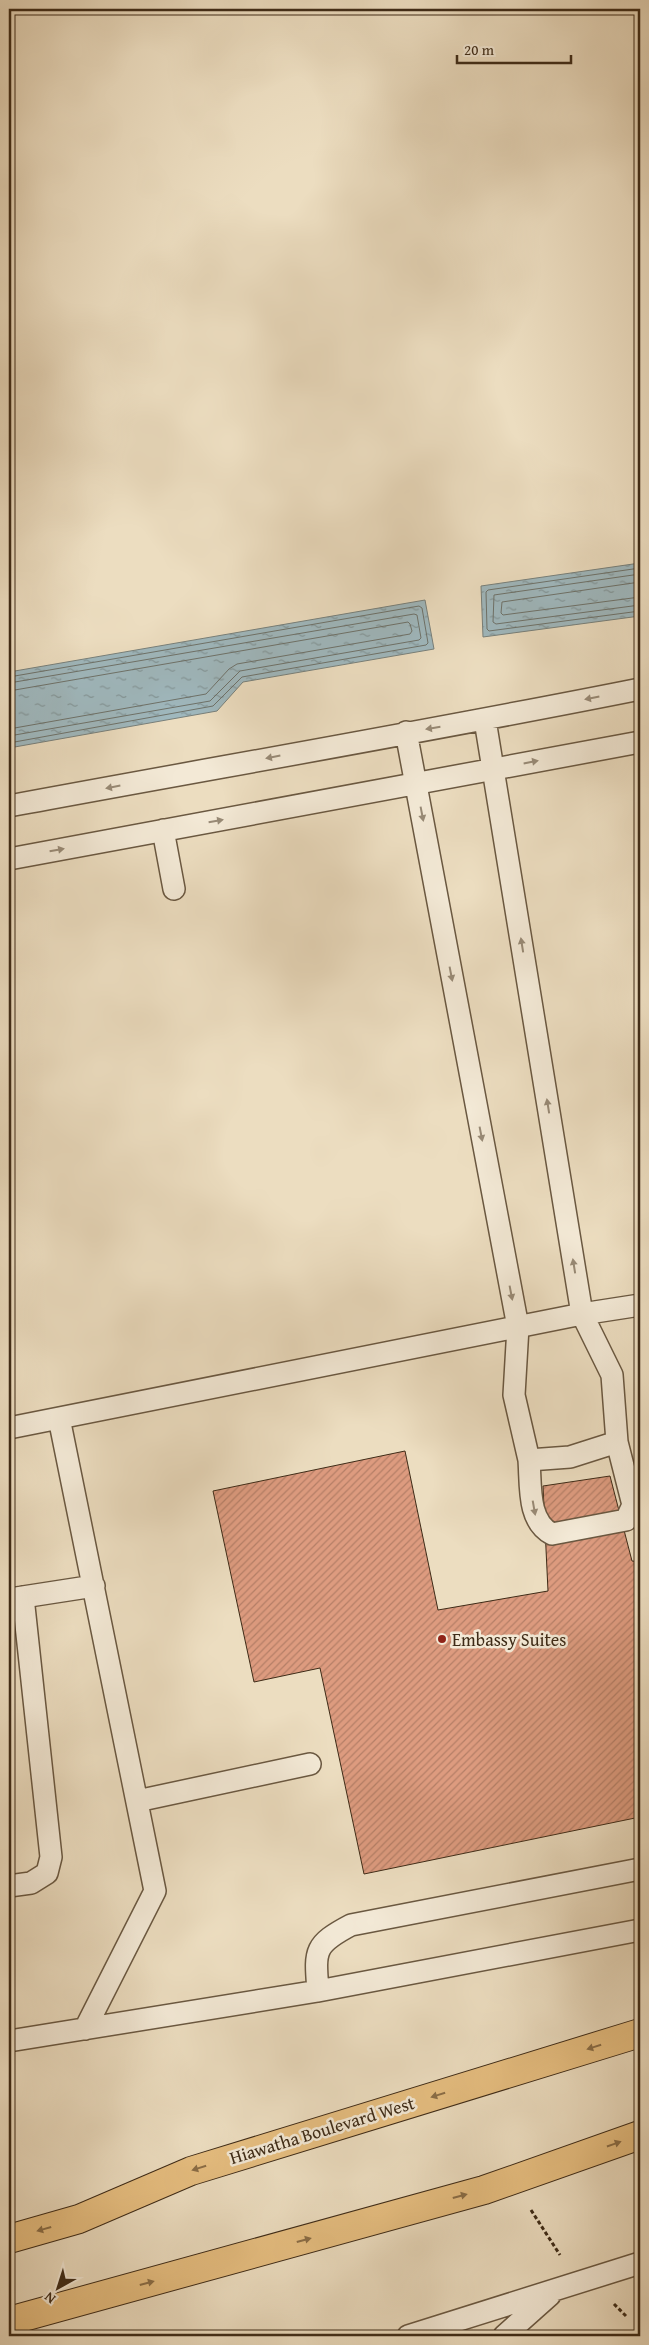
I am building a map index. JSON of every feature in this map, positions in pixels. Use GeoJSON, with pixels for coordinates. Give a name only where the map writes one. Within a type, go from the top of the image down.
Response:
{"type":"FeatureCollection","features":[{"type":"Feature","properties":{"kind":"main road","name":"Hiawatha Boulevard West"},"geometry":{"type":"LineString","coordinates":[[9,2239],[78,2219],[191,2171],[640,2032]]}},
{"type":"Feature","properties":{"kind":"main road"},"geometry":{"type":"LineString","coordinates":[[9,2321],[484,2190],[640,2135]]}},
{"type":"Feature","properties":{"kind":"lane"},"geometry":{"type":"LineString","coordinates":[[9,806],[406,732],[485,720],[640,689]]}},
{"type":"Feature","properties":{"kind":"lane"},"geometry":{"type":"LineString","coordinates":[[406,732],[518,1327],[514,1395],[529,1460],[534,1514],[543,1529],[552,1534],[626,1520],[633,1504],[617,1442],[612,1375],[582,1314],[485,720]]}},
{"type":"Feature","properties":{"kind":"lane"},"geometry":{"type":"LineString","coordinates":[[9,859],[640,742]]}},
{"type":"Feature","properties":{"kind":"lane"},"geometry":{"type":"LineString","coordinates":[[163,830],[174,889]]}},
{"type":"Feature","properties":{"kind":"lane"},"geometry":{"type":"LineString","coordinates":[[9,1428],[582,1314],[640,1305]]}},
{"type":"Feature","properties":{"kind":"lane"},"geometry":{"type":"LineString","coordinates":[[60,1418],[155,1890],[86,2029]]}},
{"type":"Feature","properties":{"kind":"lane"},"geometry":{"type":"LineString","coordinates":[[529,1460],[570,1457],[617,1442]]}},
{"type":"Feature","properties":{"kind":"lane"},"geometry":{"type":"LineString","coordinates":[[9,1886],[32,1883],[46,1874],[51,1857],[16,1598],[94,1586]]}},
{"type":"Feature","properties":{"kind":"lane"},"geometry":{"type":"LineString","coordinates":[[137,1801],[310,1764]]}},
{"type":"Feature","properties":{"kind":"lane"},"geometry":{"type":"LineString","coordinates":[[318,1991],[316,1956],[328,1937],[351,1925],[640,1869]]}},
{"type":"Feature","properties":{"kind":"lane"},"geometry":{"type":"LineString","coordinates":[[9,2041],[318,1991],[640,1930]]}},
{"type":"Feature","properties":{"kind":"lane"},"geometry":{"type":"LineString","coordinates":[[408,2336],[640,2263]]}},
{"type":"Feature","properties":{"kind":"lane"},"geometry":{"type":"LineString","coordinates":[[504,2336],[556,2290]]}},
{"type":"Feature","properties":{"kind":"path"},"geometry":{"type":"LineString","coordinates":[[531,2210],[560,2255]]}},
{"type":"Feature","properties":{"kind":"water"},"geometry":{"type":"Polygon","coordinates":[[[640,563],[640,616],[483,637],[481,586],[640,563]]]}},
{"type":"Feature","properties":{"kind":"water"},"geometry":{"type":"Polygon","coordinates":[[[425,600],[434,649],[243,682],[217,711],[9,748],[9,672],[425,600]]]}},
{"type":"Feature","properties":{"kind":"building","name":"Embassy Suites"},"geometry":{"type":"Polygon","coordinates":[[[405,1451],[438,1610],[548,1591],[543,1486],[610,1476],[632,1561],[640,1562],[640,1817],[364,1874],[320,1668],[254,1682],[213,1491],[405,1451]]]}},
{"type":"Feature","properties":{"kind":"place","name":"Embassy Suites"},"geometry":{"type":"Point","coordinates":[442,1639]}}]}
